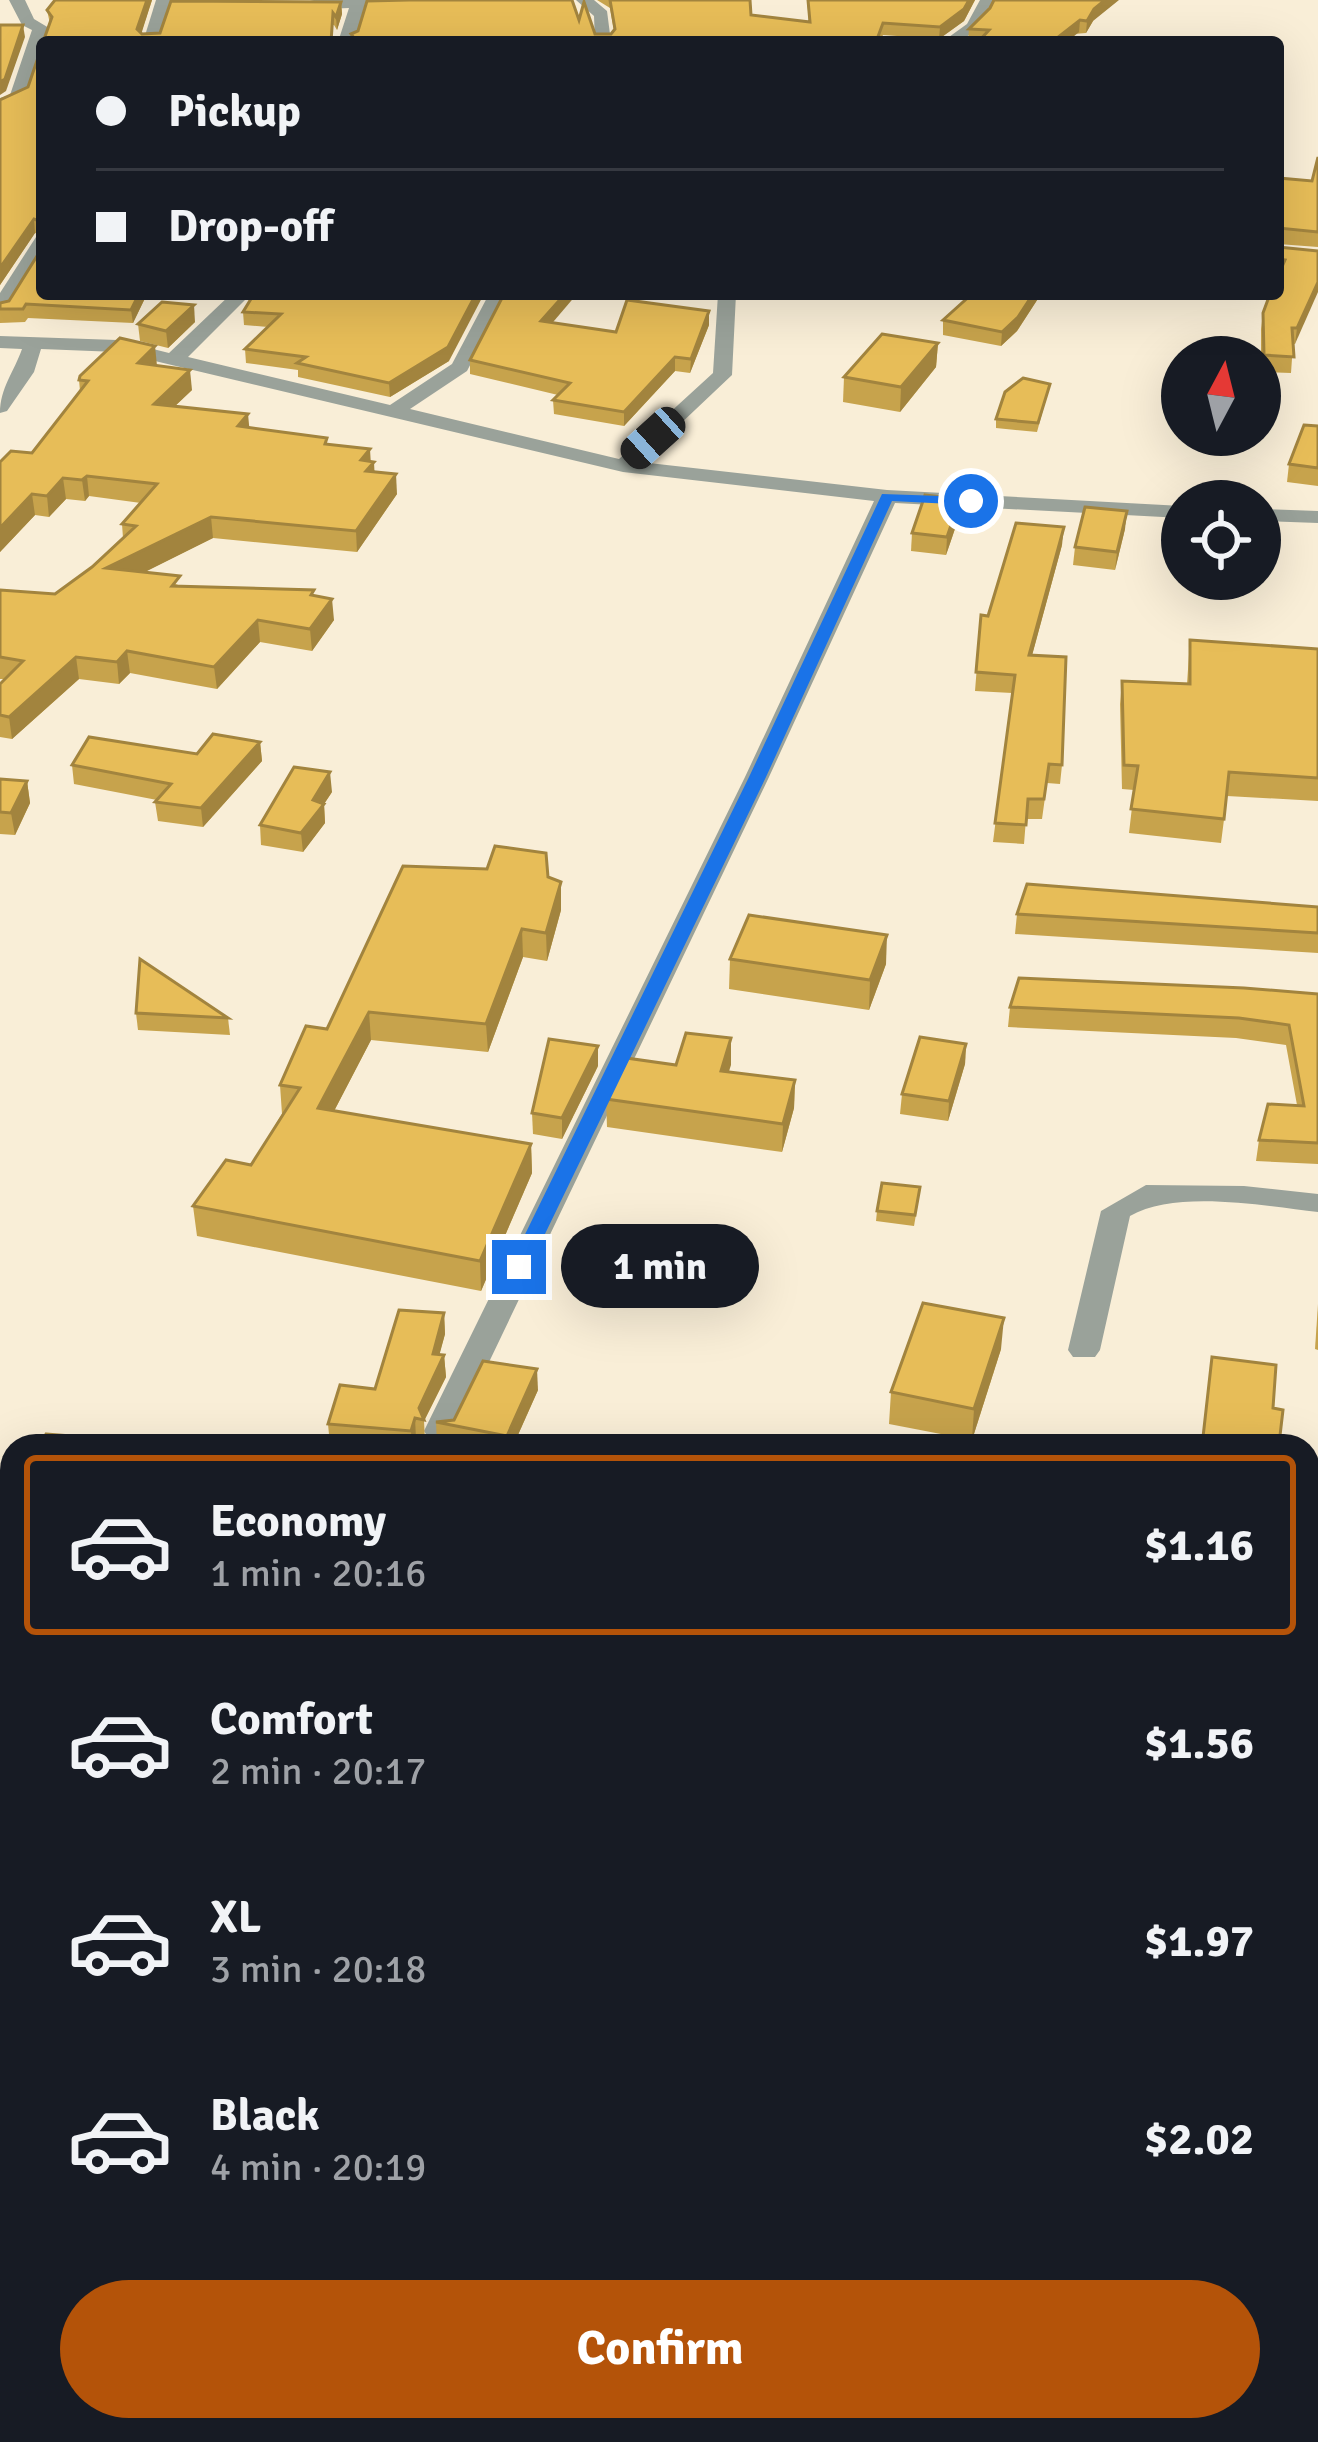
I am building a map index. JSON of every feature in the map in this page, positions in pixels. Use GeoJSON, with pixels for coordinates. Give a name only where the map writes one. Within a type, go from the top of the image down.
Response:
{"type":"FeatureCollection","features":[{"type":"Feature","properties":{"kind":"street"},"geometry":{"type":"LineString","coordinates":[[17,0],[28,22],[41,28],[38,36]]}},
{"type":"Feature","properties":{"kind":"street"},"geometry":{"type":"LineString","coordinates":[[274,5],[480,0]]}},
{"type":"Feature","properties":{"kind":"street"},"geometry":{"type":"LineString","coordinates":[[584,0],[602,14],[603,36]]}},
{"type":"Feature","properties":{"kind":"street"},"geometry":{"type":"LineString","coordinates":[[959,36],[973,27],[988,0]]}},
{"type":"Feature","properties":{"kind":"street"},"geometry":{"type":"LineString","coordinates":[[154,36],[169,2]]}},
{"type":"Feature","properties":{"kind":"street"},"geometry":{"type":"LineString","coordinates":[[348,36],[357,2]]}},
{"type":"Feature","properties":{"kind":"street"},"geometry":{"type":"LineString","coordinates":[[0,104],[17,98],[36,43]]}},
{"type":"Feature","properties":{"kind":"street"},"geometry":{"type":"LineString","coordinates":[[0,308],[36,251]]}},
{"type":"Feature","properties":{"kind":"street"},"geometry":{"type":"LineString","coordinates":[[172,360],[236,300]]}},
{"type":"Feature","properties":{"kind":"street"},"geometry":{"type":"LineString","coordinates":[[394,411],[460,367],[495,300]]}},
{"type":"Feature","properties":{"kind":"street"},"geometry":{"type":"LineString","coordinates":[[623,466],[722,375],[728,358],[721,322],[726,300]]}},
{"type":"Feature","properties":{"kind":"street"},"geometry":{"type":"LineString","coordinates":[[0,342],[117,346],[623,466],[887,496],[1161,511]]}},
{"type":"Feature","properties":{"kind":"street"},"geometry":{"type":"LineString","coordinates":[[0,407],[24,372],[34,343]]}},
{"type":"Feature","properties":{"kind":"street"},"geometry":{"type":"LineString","coordinates":[[440,1431],[758,777],[887,496]]}},
{"type":"Feature","properties":{"kind":"street"},"geometry":{"type":"LineString","coordinates":[[1281,516],[1318,517]]}},
{"type":"Feature","properties":{"kind":"street"},"geometry":{"type":"LineString","coordinates":[[1084,1350],[1116,1211],[1146,1194],[1244,1195],[1318,1203]]}},
{"type":"Feature","properties":{"kind":"building"},"geometry":{"type":"Polygon","coordinates":[[[55,0],[147,0],[137,29],[142,34],[160,33],[171,1],[341,2],[336,17],[333,13],[331,36],[45,36],[52,17],[47,10],[55,0]]]}},
{"type":"Feature","properties":{"kind":"building"},"geometry":{"type":"Polygon","coordinates":[[[572,0],[579,20],[584,2],[595,34],[611,34],[615,29],[610,0],[750,0],[751,15],[810,22],[808,0],[969,0],[940,27],[883,23],[878,36],[352,36],[367,1],[572,0]]]}},
{"type":"Feature","properties":{"kind":"building"},"geometry":{"type":"Polygon","coordinates":[[[994,0],[1105,0],[1087,21],[1080,20],[1060,36],[984,36],[989,30],[969,29],[994,0]]]}},
{"type":"Feature","properties":{"kind":"building"},"geometry":{"type":"Polygon","coordinates":[[[0,25],[23,25],[0,82],[0,25]]]}},
{"type":"Feature","properties":{"kind":"building"},"geometry":{"type":"Polygon","coordinates":[[[36,64],[36,220],[0,268],[0,100],[28,87],[36,64]]]}},
{"type":"Feature","properties":{"kind":"building"},"geometry":{"type":"Polygon","coordinates":[[[1318,157],[1318,232],[1284,229],[1284,179],[1312,181],[1318,157]]]}},
{"type":"Feature","properties":{"kind":"building"},"geometry":{"type":"Polygon","coordinates":[[[1284,248],[1318,251],[1318,282],[1297,328],[1292,328],[1294,357],[1281,356],[1281,336],[1264,336],[1268,300],[1284,300],[1284,248]]]}},
{"type":"Feature","properties":{"kind":"building"},"geometry":{"type":"Polygon","coordinates":[[[36,258],[36,300],[136,300],[131,310],[26,304],[23,309],[0,309],[0,303],[9,301],[36,258]]]}},
{"type":"Feature","properties":{"kind":"building"},"geometry":{"type":"Polygon","coordinates":[[[250,300],[473,300],[448,347],[389,383],[297,363],[306,357],[245,349],[281,314],[243,312],[250,300]]]}},
{"type":"Feature","properties":{"kind":"building"},"geometry":{"type":"Polygon","coordinates":[[[501,300],[560,300],[541,321],[616,332],[627,300],[709,311],[691,359],[675,357],[624,412],[553,400],[570,383],[470,360],[501,300]]]}},
{"type":"Feature","properties":{"kind":"building"},"geometry":{"type":"Polygon","coordinates":[[[965,300],[1029,300],[1002,332],[943,320],[965,300]]]}},
{"type":"Feature","properties":{"kind":"building"},"geometry":{"type":"Polygon","coordinates":[[[162,302],[194,305],[166,331],[138,324],[162,302]]]}},
{"type":"Feature","properties":{"kind":"building"},"geometry":{"type":"Polygon","coordinates":[[[882,334],[938,343],[901,387],[844,377],[882,334]]]}},
{"type":"Feature","properties":{"kind":"building"},"geometry":{"type":"Polygon","coordinates":[[[120,338],[155,346],[138,363],[190,370],[154,404],[248,414],[238,426],[370,449],[361,460],[374,462],[366,471],[396,474],[356,531],[211,517],[106,568],[180,576],[172,586],[314,590],[311,595],[332,599],[310,629],[258,620],[214,667],[127,651],[117,662],[76,657],[9,717],[0,715],[0,684],[23,661],[0,657],[0,590],[55,594],[136,526],[122,524],[157,484],[63,478],[47,496],[32,494],[0,528],[0,462],[11,451],[32,453],[88,381],[79,380],[80,376],[120,338]]]}},
{"type":"Feature","properties":{"kind":"building"},"geometry":{"type":"Polygon","coordinates":[[[1023,378],[1050,384],[1038,423],[996,419],[1005,392],[1023,378]]]}},
{"type":"Feature","properties":{"kind":"building"},"geometry":{"type":"Polygon","coordinates":[[[1304,425],[1318,426],[1318,468],[1289,464],[1304,425]]]}},
{"type":"Feature","properties":{"kind":"building"},"geometry":{"type":"Polygon","coordinates":[[[925,495],[960,499],[947,537],[912,533],[925,495]]]}},
{"type":"Feature","properties":{"kind":"building"},"geometry":{"type":"Polygon","coordinates":[[[1085,507],[1127,511],[1117,552],[1075,547],[1085,507]]]}},
{"type":"Feature","properties":{"kind":"building"},"geometry":{"type":"Polygon","coordinates":[[[1016,523],[1064,527],[1029,655],[1066,657],[1062,765],[1049,764],[1044,799],[1028,799],[1026,825],[995,823],[1015,675],[976,672],[981,615],[988,616],[1016,523]]]}},
{"type":"Feature","properties":{"kind":"building"},"geometry":{"type":"Polygon","coordinates":[[[1190,640],[1318,649],[1318,778],[1229,772],[1224,819],[1131,809],[1138,766],[1124,765],[1122,681],[1190,684],[1190,640]]]}},
{"type":"Feature","properties":{"kind":"building"},"geometry":{"type":"Polygon","coordinates":[[[213,734],[260,742],[201,808],[155,802],[171,784],[72,765],[89,737],[197,754],[213,734]]]}},
{"type":"Feature","properties":{"kind":"building"},"geometry":{"type":"Polygon","coordinates":[[[294,767],[330,772],[313,800],[324,804],[301,833],[260,825],[294,767]]]}},
{"type":"Feature","properties":{"kind":"building"},"geometry":{"type":"Polygon","coordinates":[[[0,779],[27,781],[11,813],[0,812],[0,779]]]}},
{"type":"Feature","properties":{"kind":"building"},"geometry":{"type":"Polygon","coordinates":[[[495,846],[546,853],[548,877],[561,882],[546,933],[522,929],[486,1024],[369,1012],[318,1108],[531,1144],[480,1261],[193,1206],[226,1160],[251,1165],[300,1088],[280,1085],[306,1026],[327,1029],[403,866],[487,869],[495,846]]]}},
{"type":"Feature","properties":{"kind":"building"},"geometry":{"type":"Polygon","coordinates":[[[1027,884],[1318,907],[1318,933],[1017,914],[1027,884]]]}},
{"type":"Feature","properties":{"kind":"building"},"geometry":{"type":"Polygon","coordinates":[[[749,915],[887,935],[870,980],[730,959],[749,915]]]}},
{"type":"Feature","properties":{"kind":"building"},"geometry":{"type":"Polygon","coordinates":[[[140,959],[228,1018],[136,1013],[140,959]]]}},
{"type":"Feature","properties":{"kind":"building"},"geometry":{"type":"Polygon","coordinates":[[[1019,978],[1318,994],[1318,1143],[1259,1140],[1268,1104],[1304,1106],[1289,1025],[1239,1018],[1010,1007],[1019,978]]]}},
{"type":"Feature","properties":{"kind":"building"},"geometry":{"type":"Polygon","coordinates":[[[686,1033],[731,1038],[721,1071],[795,1080],[783,1124],[606,1099],[626,1058],[676,1065],[686,1033]]]}},
{"type":"Feature","properties":{"kind":"building"},"geometry":{"type":"Polygon","coordinates":[[[920,1037],[966,1044],[949,1101],[902,1094],[920,1037]]]}},
{"type":"Feature","properties":{"kind":"building"},"geometry":{"type":"Polygon","coordinates":[[[549,1039],[598,1046],[562,1118],[532,1113],[549,1039]]]}},
{"type":"Feature","properties":{"kind":"building"},"geometry":{"type":"Polygon","coordinates":[[[882,1183],[920,1187],[915,1215],[877,1211],[882,1183]]]}},
{"type":"Feature","properties":{"kind":"building"},"geometry":{"type":"Polygon","coordinates":[[[923,1303],[1004,1318],[974,1409],[891,1392],[923,1303]]]}},
{"type":"Feature","properties":{"kind":"building"},"geometry":{"type":"Polygon","coordinates":[[[399,1310],[444,1313],[433,1354],[444,1355],[419,1408],[424,1420],[415,1418],[411,1431],[328,1424],[340,1385],[375,1389],[399,1310]]]}},
{"type":"Feature","properties":{"kind":"building"},"geometry":{"type":"Polygon","coordinates":[[[1212,1357],[1276,1365],[1273,1408],[1283,1410],[1280,1434],[1203,1434],[1212,1357]]]}},
{"type":"Feature","properties":{"kind":"building"},"geometry":{"type":"Polygon","coordinates":[[[483,1361],[537,1369],[508,1434],[436,1422],[454,1420],[483,1361]]]}},
{"type":"Feature","properties":{"kind":"route"},"geometry":{"type":"LineString","coordinates":[[519,1267],[758,777],[887,496],[971,501]]}}]}
